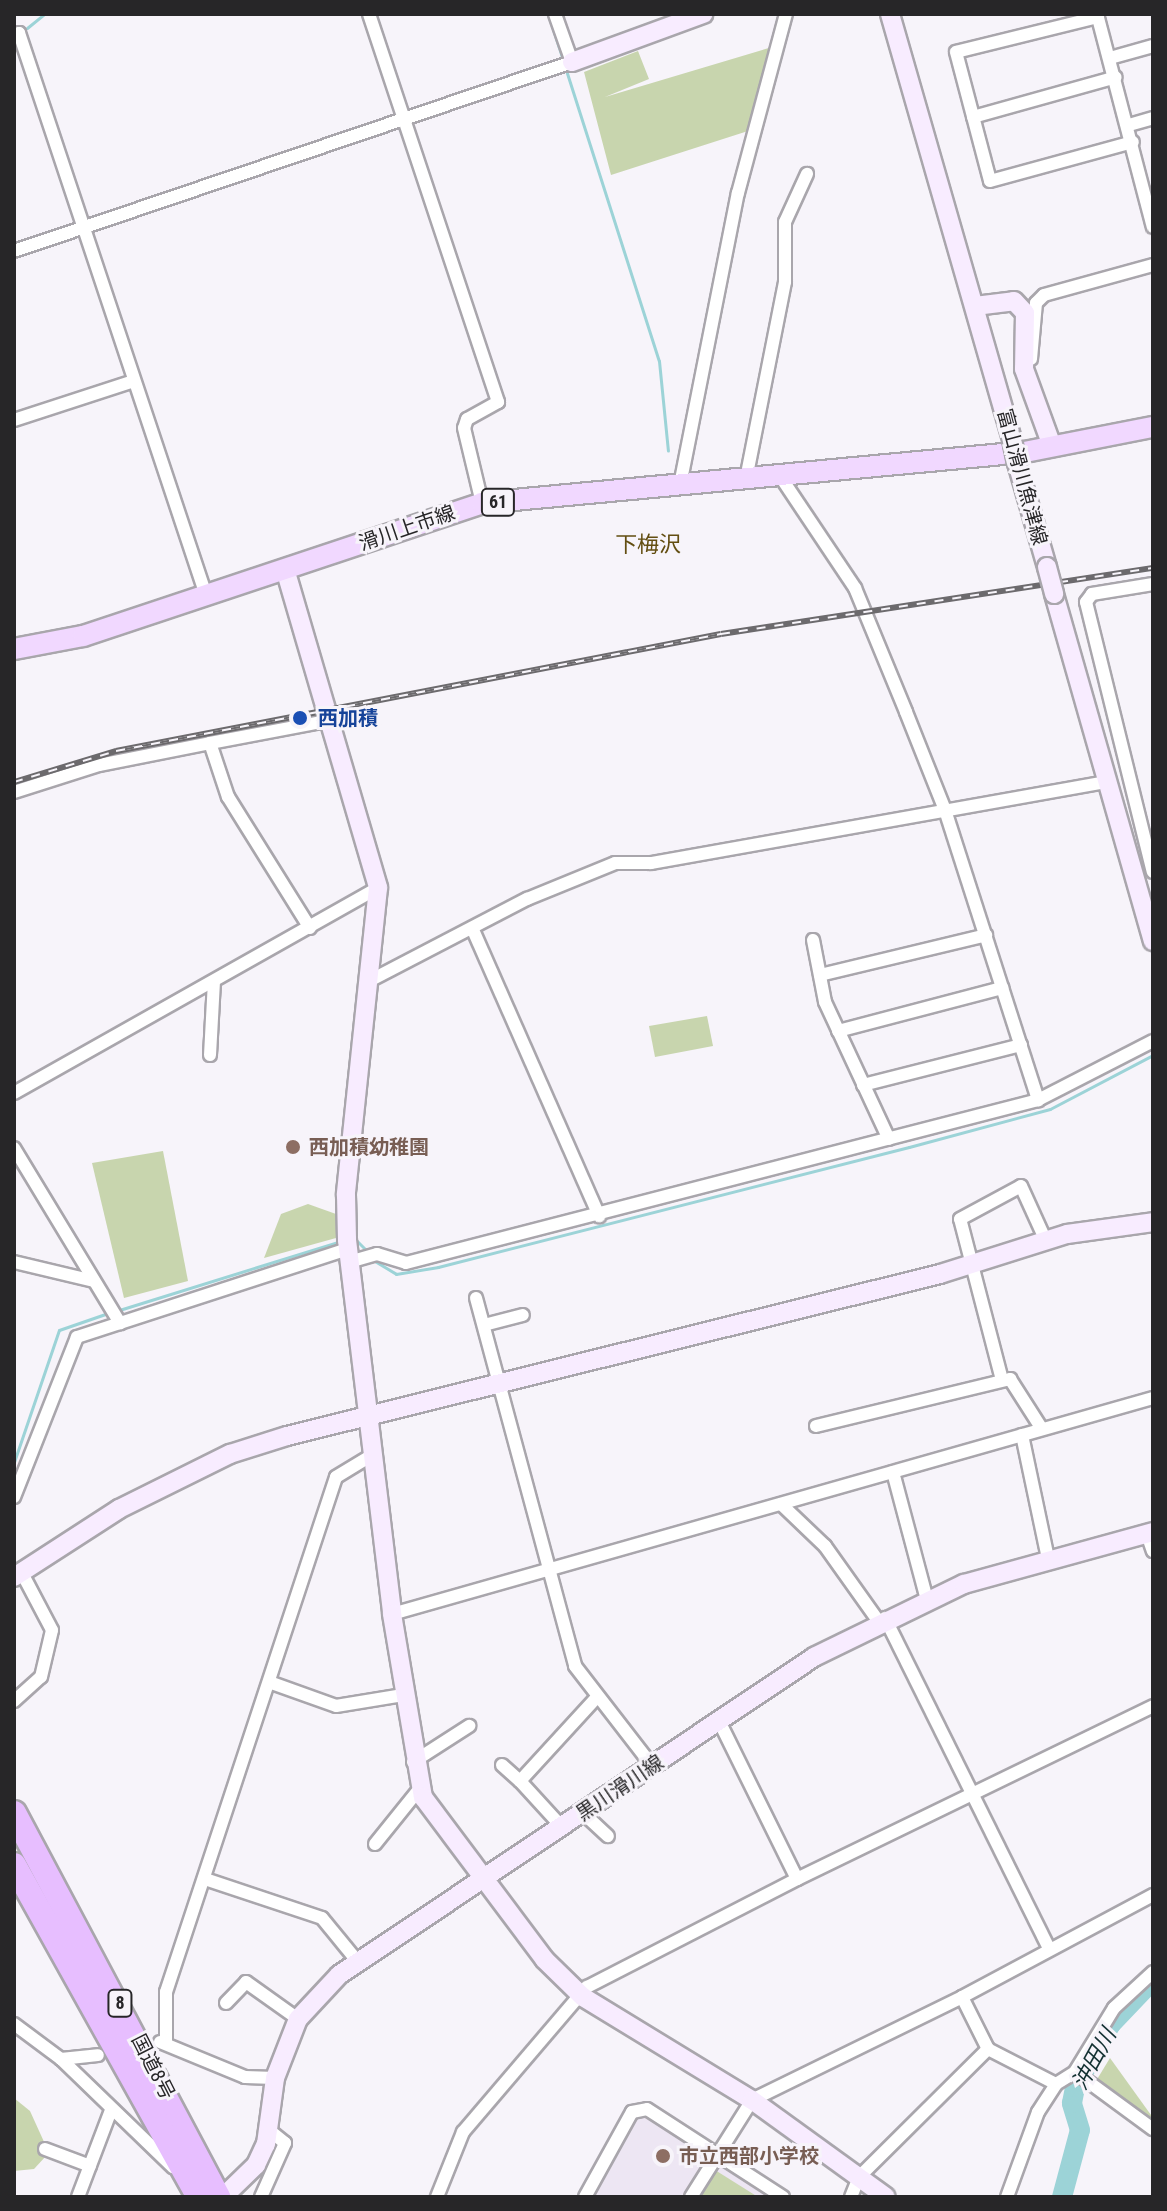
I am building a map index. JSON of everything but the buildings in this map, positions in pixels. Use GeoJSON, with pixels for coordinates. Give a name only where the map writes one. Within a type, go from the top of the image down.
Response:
{"type":"FeatureCollection","features":[{"type":"Feature","properties":{"kind":"highway","name":"国道8号"},"geometry":{"type":"LineString","coordinates":[[14,1813],[220,2197]]}},
{"type":"Feature","properties":{"kind":"highway","name":"国道8号"},"geometry":{"type":"LineString","coordinates":[[14,1865],[199,2197]]}},
{"type":"Feature","properties":{"kind":"main road"},"geometry":{"type":"LineString","coordinates":[[1025,452],[1152,430]]}},
{"type":"Feature","properties":{"kind":"main road","name":"滑川上市線"},"geometry":{"type":"LineString","coordinates":[[14,649],[83,636],[482,503],[1003,454]]}},
{"type":"Feature","properties":{"kind":"street"},"geometry":{"type":"LineString","coordinates":[[369,14],[498,402],[467,419],[464,428],[482,503]]}},
{"type":"Feature","properties":{"kind":"street"},"geometry":{"type":"LineString","coordinates":[[555,14],[572,62]]}},
{"type":"Feature","properties":{"kind":"street"},"geometry":{"type":"LineString","coordinates":[[14,251],[572,62],[703,14]]}},
{"type":"Feature","properties":{"kind":"street"},"geometry":{"type":"LineString","coordinates":[[680,485],[738,193],[786,14]]}},
{"type":"Feature","properties":{"kind":"street","name":"富山滑川魚津線"},"geometry":{"type":"LineString","coordinates":[[890,14],[1153,941]]}},
{"type":"Feature","properties":{"kind":"street"},"geometry":{"type":"LineString","coordinates":[[1133,142],[990,181],[956,52],[1098,15],[1129,125],[1133,142],[1153,227]]}},
{"type":"Feature","properties":{"kind":"street"},"geometry":{"type":"LineString","coordinates":[[14,36],[19,33],[206,595]]}},
{"type":"Feature","properties":{"kind":"street"},"geometry":{"type":"LineString","coordinates":[[1110,58],[1153,46]]}},
{"type":"Feature","properties":{"kind":"street"},"geometry":{"type":"LineString","coordinates":[[973,117],[1116,77]]}},
{"type":"Feature","properties":{"kind":"street"},"geometry":{"type":"LineString","coordinates":[[1129,125],[1153,118]]}},
{"type":"Feature","properties":{"kind":"street"},"geometry":{"type":"LineString","coordinates":[[746,479],[785,282],[785,222],[807,174]]}},
{"type":"Feature","properties":{"kind":"street"},"geometry":{"type":"LineString","coordinates":[[1028,361],[1036,303],[1044,295],[1153,265]]}},
{"type":"Feature","properties":{"kind":"street"},"geometry":{"type":"LineString","coordinates":[[975,306],[997,300],[1021,307],[1028,389],[1052,446]]}},
{"type":"Feature","properties":{"kind":"street"},"geometry":{"type":"LineString","coordinates":[[14,420],[134,381]]}},
{"type":"Feature","properties":{"kind":"street"},"geometry":{"type":"LineString","coordinates":[[780,476],[855,588],[945,810],[1038,1100]]}},
{"type":"Feature","properties":{"kind":"street"},"geometry":{"type":"LineString","coordinates":[[285,569],[326,721],[378,888],[373,979],[346,1195],[348,1255],[392,1614],[413,1762],[420,1788],[483,1879],[544,1959],[583,1997],[752,2100],[886,2197]]}},
{"type":"Feature","properties":{"kind":"street"},"geometry":{"type":"LineString","coordinates":[[1153,584],[1092,594],[1086,602],[1153,872]]}},
{"type":"Feature","properties":{"kind":"street"},"geometry":{"type":"LineString","coordinates":[[14,792],[99,765],[326,721]]}},
{"type":"Feature","properties":{"kind":"street"},"geometry":{"type":"LineString","coordinates":[[210,743],[228,797],[310,928]]}},
{"type":"Feature","properties":{"kind":"street"},"geometry":{"type":"LineString","coordinates":[[373,979],[615,863],[651,863],[1108,782]]}},
{"type":"Feature","properties":{"kind":"street"},"geometry":{"type":"LineString","coordinates":[[14,1093],[378,888]]}},
{"type":"Feature","properties":{"kind":"street"},"geometry":{"type":"LineString","coordinates":[[473,930],[599,1216]]}},
{"type":"Feature","properties":{"kind":"street"},"geometry":{"type":"LineString","coordinates":[[820,975],[986,935]]}},
{"type":"Feature","properties":{"kind":"street"},"geometry":{"type":"LineString","coordinates":[[813,940],[820,975],[838,1031],[889,1139]]}},
{"type":"Feature","properties":{"kind":"street"},"geometry":{"type":"LineString","coordinates":[[210,1055],[214,981]]}},
{"type":"Feature","properties":{"kind":"street"},"geometry":{"type":"LineString","coordinates":[[838,1031],[1002,988]]}},
{"type":"Feature","properties":{"kind":"street"},"geometry":{"type":"LineString","coordinates":[[14,1497],[70,1345],[120,1323],[348,1255],[377,1254],[406,1263],[599,1216],[1038,1100],[1153,1041]]}},
{"type":"Feature","properties":{"kind":"street"},"geometry":{"type":"LineString","coordinates":[[863,1085],[1021,1045]]}},
{"type":"Feature","properties":{"kind":"street"},"geometry":{"type":"LineString","coordinates":[[14,1148],[120,1323]]}},
{"type":"Feature","properties":{"kind":"street"},"geometry":{"type":"LineString","coordinates":[[1002,1380],[960,1219],[1021,1186],[1046,1241]]}},
{"type":"Feature","properties":{"kind":"street"},"geometry":{"type":"LineString","coordinates":[[14,1701],[41,1677],[52,1630],[18,1575],[119,1509],[230,1454],[369,1414],[970,1265],[1046,1241],[1153,1222]]}},
{"type":"Feature","properties":{"kind":"street"},"geometry":{"type":"LineString","coordinates":[[14,1262],[94,1281]]}},
{"type":"Feature","properties":{"kind":"street"},"geometry":{"type":"LineString","coordinates":[[476,1298],[575,1666],[596,1698],[653,1767]]}},
{"type":"Feature","properties":{"kind":"street"},"geometry":{"type":"LineString","coordinates":[[484,1325],[523,1315]]}},
{"type":"Feature","properties":{"kind":"street"},"geometry":{"type":"LineString","coordinates":[[816,1426],[1010,1379],[1042,1429]]}},
{"type":"Feature","properties":{"kind":"street"},"geometry":{"type":"LineString","coordinates":[[392,1614],[1153,1398]]}},
{"type":"Feature","properties":{"kind":"street"},"geometry":{"type":"LineString","coordinates":[[1022,1435],[1048,1558]]}},
{"type":"Feature","properties":{"kind":"street"},"geometry":{"type":"LineString","coordinates":[[275,2078],[245,2077],[163,2042],[166,1992],[336,1477],[374,1454]]}},
{"type":"Feature","properties":{"kind":"street"},"geometry":{"type":"LineString","coordinates":[[893,1472],[927,1600]]}},
{"type":"Feature","properties":{"kind":"street"},"geometry":{"type":"LineString","coordinates":[[781,1504],[825,1546],[882,1620],[1048,1947]]}},
{"type":"Feature","properties":{"kind":"street","name":"黒川滑川線"},"geometry":{"type":"LineString","coordinates":[[220,2197],[256,2165],[268,2129],[275,2078],[298,2019],[358,1962],[814,1657],[882,1620],[927,1600],[1048,1558],[1151,1539]]}},
{"type":"Feature","properties":{"kind":"street"},"geometry":{"type":"LineString","coordinates":[[269,1682],[336,1706],[403,1695]]}},
{"type":"Feature","properties":{"kind":"street"},"geometry":{"type":"LineString","coordinates":[[520,1781],[596,1698]]}},
{"type":"Feature","properties":{"kind":"street"},"geometry":{"type":"LineString","coordinates":[[437,2197],[463,2132],[583,1997],[587,1987],[797,1879],[1153,1706]]}},
{"type":"Feature","properties":{"kind":"street"},"geometry":{"type":"LineString","coordinates":[[719,1721],[797,1879]]}},
{"type":"Feature","properties":{"kind":"street"},"geometry":{"type":"LineString","coordinates":[[413,1762],[469,1726]]}},
{"type":"Feature","properties":{"kind":"street"},"geometry":{"type":"LineString","coordinates":[[502,1765],[562,1827]]}},
{"type":"Feature","properties":{"kind":"street"},"geometry":{"type":"LineString","coordinates":[[375,1844],[420,1788]]}},
{"type":"Feature","properties":{"kind":"street"},"geometry":{"type":"LineString","coordinates":[[583,1813],[608,1836]]}},
{"type":"Feature","properties":{"kind":"street"},"geometry":{"type":"LineString","coordinates":[[205,1879],[322,1918],[358,1962]]}},
{"type":"Feature","properties":{"kind":"street"},"geometry":{"type":"LineString","coordinates":[[691,2197],[715,2154],[752,2100],[962,1997],[1044,1955],[1048,1947],[1153,1895]]}},
{"type":"Feature","properties":{"kind":"street"},"geometry":{"type":"LineString","coordinates":[[1007,2197],[1038,2112],[1056,2084],[1075,2072],[1114,2008],[1153,1972]]}},
{"type":"Feature","properties":{"kind":"street"},"geometry":{"type":"LineString","coordinates":[[226,2003],[246,1982],[298,2019]]}},
{"type":"Feature","properties":{"kind":"street"},"geometry":{"type":"LineString","coordinates":[[962,1997],[988,2049],[1056,2084]]}},
{"type":"Feature","properties":{"kind":"street"},"geometry":{"type":"LineString","coordinates":[[14,2024],[61,2059],[111,2110],[171,2163],[190,2197]]}},
{"type":"Feature","properties":{"kind":"street"},"geometry":{"type":"LineString","coordinates":[[851,2197],[859,2177],[988,2049]]}},
{"type":"Feature","properties":{"kind":"street"},"geometry":{"type":"LineString","coordinates":[[61,2059],[98,2055]]}},
{"type":"Feature","properties":{"kind":"street"},"geometry":{"type":"LineString","coordinates":[[1075,2072],[1153,2129]]}},
{"type":"Feature","properties":{"kind":"street"},"geometry":{"type":"LineString","coordinates":[[585,2197],[632,2112],[647,2109],[783,2197]]}},
{"type":"Feature","properties":{"kind":"street"},"geometry":{"type":"LineString","coordinates":[[78,2197],[111,2110]]}},
{"type":"Feature","properties":{"kind":"street"},"geometry":{"type":"LineString","coordinates":[[261,2197],[285,2143],[268,2129]]}},
{"type":"Feature","properties":{"kind":"street"},"geometry":{"type":"LineString","coordinates":[[45,2149],[90,2166]]}},
{"type":"Feature","properties":{"kind":"shaded area","name":"市立西部小学校"},"geometry":{"type":"Polygon","coordinates":[[[646,2113],[778,2197],[590,2197],[635,2116],[646,2113]]]}},
{"type":"Feature","properties":{"kind":"green space"},"geometry":{"type":"Polygon","coordinates":[[[772,47],[748,131],[611,175],[584,72],[638,51],[649,79],[605,97],[772,47]]]}},
{"type":"Feature","properties":{"kind":"green space"},"geometry":{"type":"Polygon","coordinates":[[[707,1016],[713,1046],[655,1057],[649,1026],[707,1016]]]}},
{"type":"Feature","properties":{"kind":"green space"},"geometry":{"type":"Polygon","coordinates":[[[163,1151],[188,1281],[124,1298],[92,1163],[163,1151]]]}},
{"type":"Feature","properties":{"kind":"green space"},"geometry":{"type":"Polygon","coordinates":[[[308,1204],[336,1214],[336,1238],[264,1258],[281,1214],[308,1204]]]}},
{"type":"Feature","properties":{"kind":"green space"},"geometry":{"type":"Polygon","coordinates":[[[1110,2058],[1151,2115],[1153,2123],[1096,2081],[1110,2058]]]}},
{"type":"Feature","properties":{"kind":"green space"},"geometry":{"type":"Polygon","coordinates":[[[14,2098],[30,2111],[45,2144],[46,2156],[34,2169],[14,2171],[14,2098]]]}},
{"type":"Feature","properties":{"kind":"green space"},"geometry":{"type":"Polygon","coordinates":[[[715,2170],[758,2197],[700,2197],[715,2170]]]}},
{"type":"Feature","properties":{"kind":"waterway"},"geometry":{"type":"LineString","coordinates":[[27,28],[44,14]]}},
{"type":"Feature","properties":{"kind":"waterway"},"geometry":{"type":"LineString","coordinates":[[548,14],[564,63]]}},
{"type":"Feature","properties":{"kind":"waterway"},"geometry":{"type":"LineString","coordinates":[[566,70],[659,361],[668,451]]}},
{"type":"Feature","properties":{"kind":"waterway"},"geometry":{"type":"LineString","coordinates":[[373,1260],[396,1274],[438,1267],[909,1147],[1050,1109],[1153,1055]]}},
{"type":"Feature","properties":{"kind":"waterway"},"geometry":{"type":"LineString","coordinates":[[353,1237],[369,1253]]}},
{"type":"Feature","properties":{"kind":"waterway"},"geometry":{"type":"LineString","coordinates":[[116,1311],[341,1241]]}},
{"type":"Feature","properties":{"kind":"waterway"},"geometry":{"type":"LineString","coordinates":[[14,1462],[59,1330],[108,1313]]}},
{"type":"Feature","properties":{"kind":"waterway","name":"沖田川"},"geometry":{"type":"LineString","coordinates":[[1062,2197],[1080,2130],[1072,2103],[1075,2087],[1111,2024],[1153,1980]]}},
{"type":"Feature","properties":{"kind":"railway"},"geometry":{"type":"LineString","coordinates":[[14,782],[116,751],[721,634],[1153,568]]}},
{"type":"Feature","properties":{"kind":"place","name":"西加積"},"geometry":{"type":"Point","coordinates":[300,718]}},
{"type":"Feature","properties":{"kind":"place","name":"西加積幼稚園"},"geometry":{"type":"Point","coordinates":[293,1147]}},
{"type":"Feature","properties":{"kind":"place","name":"市立西部小学校"},"geometry":{"type":"Point","coordinates":[663,2156]}},
{"type":"Feature","properties":{"kind":"district","name":"下梅沢"},"geometry":{"type":"Point","coordinates":[648,545]}}]}
